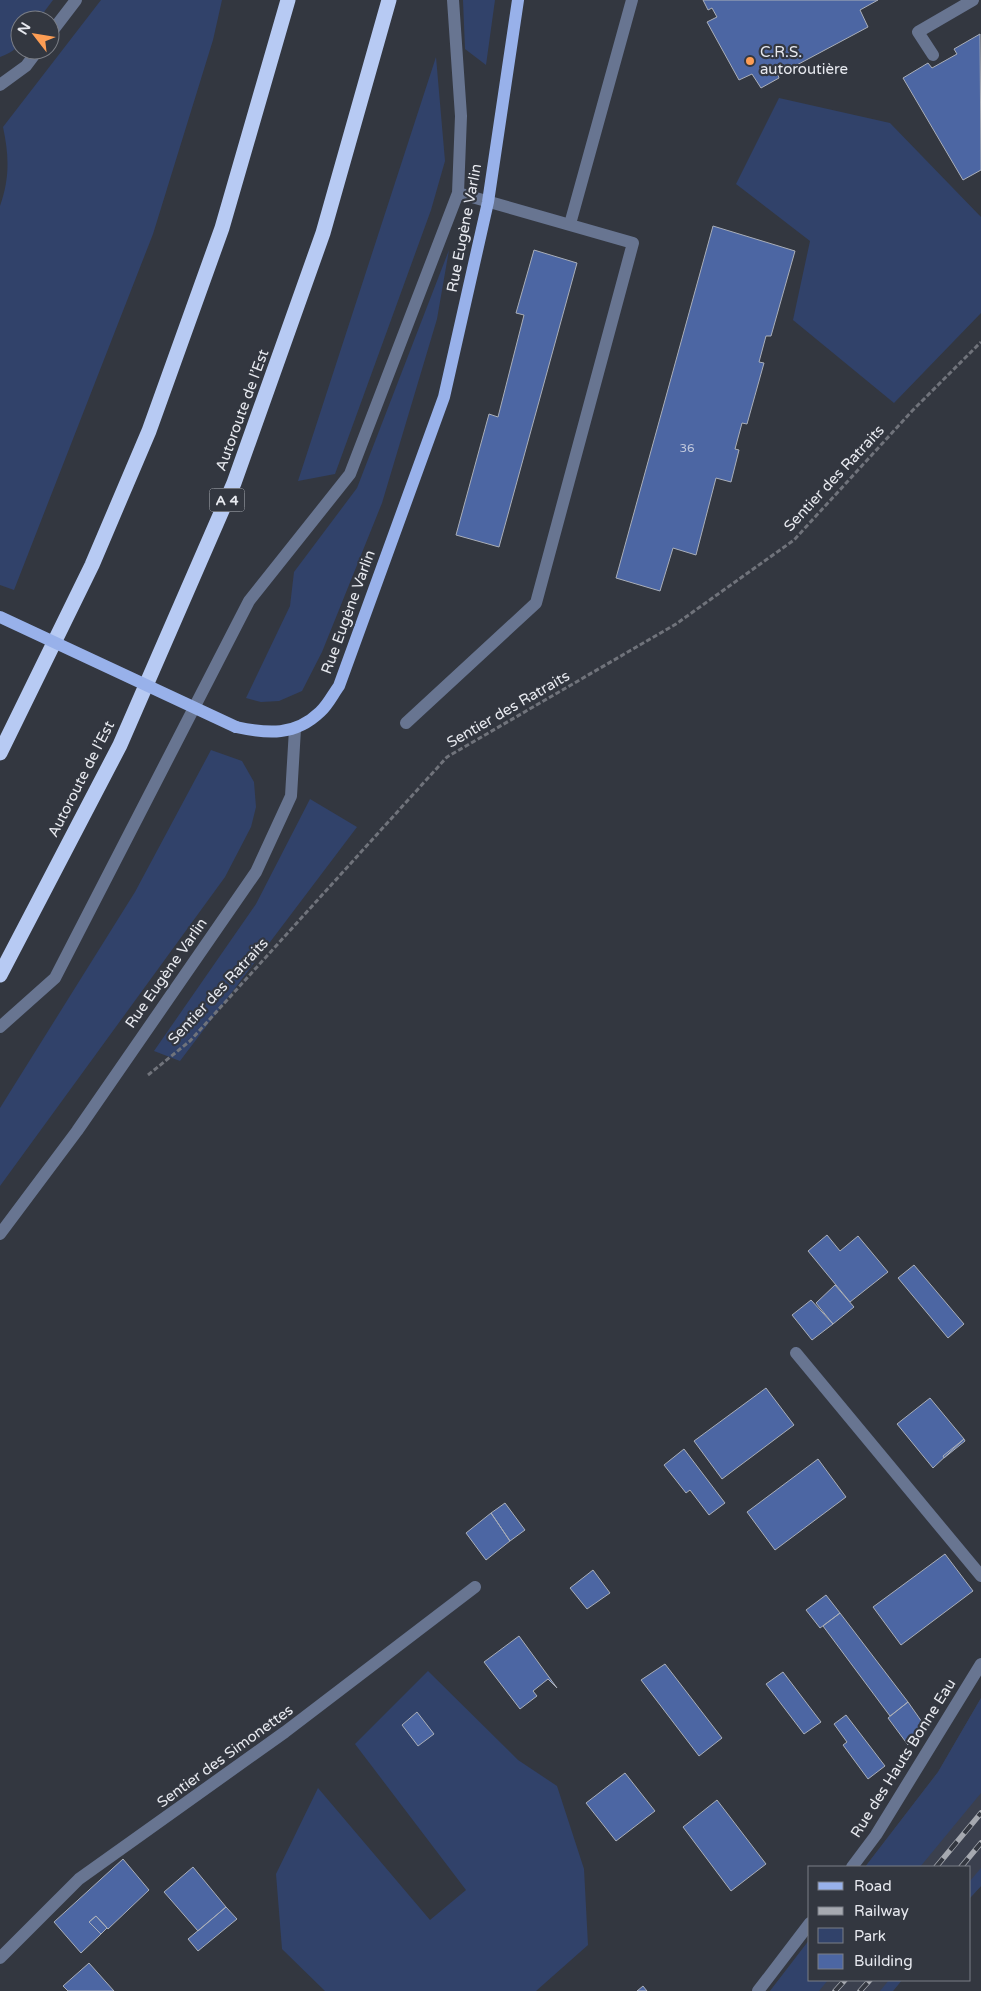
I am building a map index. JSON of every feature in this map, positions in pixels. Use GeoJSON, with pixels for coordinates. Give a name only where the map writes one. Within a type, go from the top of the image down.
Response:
{"type":"FeatureCollection","features":[{"type":"Feature","properties":{"kind":"highway"},"geometry":{"type":"LineString","coordinates":[[0,753],[92,565],[150,431],[222,228],[288,0]]}},
{"type":"Feature","properties":{"kind":"highway","name":"Autoroute de l’Est"},"geometry":{"type":"LineString","coordinates":[[0,975],[120,745],[234,483],[323,233],[389,0]]}},
{"type":"Feature","properties":{"kind":"main road","name":"Rue Eugène Varlin"},"geometry":{"type":"LineString","coordinates":[[295,729],[321,712],[339,686],[444,397],[488,202],[518,0]]}},
{"type":"Feature","properties":{"kind":"main road"},"geometry":{"type":"LineString","coordinates":[[0,617],[236,727],[266,734],[295,729]]}},
{"type":"Feature","properties":{"kind":"street"},"geometry":{"type":"LineString","coordinates":[[60,21],[76,0]]}},
{"type":"Feature","properties":{"kind":"street"},"geometry":{"type":"LineString","coordinates":[[0,1027],[55,978],[249,601],[350,474],[458,193],[461,116],[453,0]]}},
{"type":"Feature","properties":{"kind":"street"},"geometry":{"type":"LineString","coordinates":[[570,224],[632,0]]}},
{"type":"Feature","properties":{"kind":"street"},"geometry":{"type":"LineString","coordinates":[[932,56],[918,32],[972,0]]}},
{"type":"Feature","properties":{"kind":"street"},"geometry":{"type":"LineString","coordinates":[[0,85],[26,66],[30,60]]}},
{"type":"Feature","properties":{"kind":"street"},"geometry":{"type":"LineString","coordinates":[[406,723],[536,603],[633,243],[458,193]]}},
{"type":"Feature","properties":{"kind":"street","name":"Rue Eugène Varlin"},"geometry":{"type":"LineString","coordinates":[[0,1234],[77,1131],[256,872],[291,796],[295,729]]}},
{"type":"Feature","properties":{"kind":"street"},"geometry":{"type":"LineString","coordinates":[[796,1353],[981,1576]]}},
{"type":"Feature","properties":{"kind":"street","name":"Sentier des Simonettes"},"geometry":{"type":"LineString","coordinates":[[0,1958],[79,1879],[108,1861],[285,1732],[475,1587]]}},
{"type":"Feature","properties":{"kind":"street","name":"Rue des Hauts Bonne Eau"},"geometry":{"type":"LineString","coordinates":[[853,1866],[876,1835],[981,1664]]}},
{"type":"Feature","properties":{"kind":"street"},"geometry":{"type":"LineString","coordinates":[[758,1991],[808,1926]]}},
{"type":"Feature","properties":{"kind":"path","name":"Sentier des Ratraits"},"geometry":{"type":"LineString","coordinates":[[145,1077],[190,1041],[447,757],[676,624],[794,540],[912,411],[981,342]]}},
{"type":"Feature","properties":{"kind":"shaded area"},"geometry":{"type":"Polygon","coordinates":[[[981,1698],[981,1886],[971,1897],[971,1866],[866,1866],[938,1772],[981,1698]]]}},
{"type":"Feature","properties":{"kind":"shaded area"},"geometry":{"type":"Polygon","coordinates":[[[808,1942],[808,1981],[901,1981],[893,1991],[770,1991],[808,1942]]]}},
{"type":"Feature","properties":{"kind":"green space"},"geometry":{"type":"Polygon","coordinates":[[[0,0],[53,0],[46,10],[10,10],[10,52],[0,57],[0,0]]]}},
{"type":"Feature","properties":{"kind":"green space"},"geometry":{"type":"Polygon","coordinates":[[[101,0],[222,0],[213,40],[153,234],[14,590],[0,585],[0,206],[6,186],[8,166],[3,127],[55,60],[60,60],[60,53],[101,0]]]}},
{"type":"Feature","properties":{"kind":"green space"},"geometry":{"type":"Polygon","coordinates":[[[463,0],[495,0],[486,65],[465,49],[463,0]]]}},
{"type":"Feature","properties":{"kind":"green space"},"geometry":{"type":"Polygon","coordinates":[[[436,57],[445,161],[431,210],[335,474],[298,481],[436,57]]]}},
{"type":"Feature","properties":{"kind":"green space"},"geometry":{"type":"Polygon","coordinates":[[[779,98],[890,123],[981,217],[981,313],[894,403],[793,320],[810,241],[736,184],[779,98]]]}},
{"type":"Feature","properties":{"kind":"green space"},"geometry":{"type":"Polygon","coordinates":[[[449,250],[437,319],[382,503],[322,652],[302,691],[279,701],[261,702],[246,698],[290,606],[294,572],[357,488],[449,250]]]}},
{"type":"Feature","properties":{"kind":"green space"},"geometry":{"type":"Polygon","coordinates":[[[211,750],[242,761],[254,782],[256,807],[251,827],[225,877],[0,1186],[0,1108],[135,892],[211,750]]]}},
{"type":"Feature","properties":{"kind":"green space"},"geometry":{"type":"Polygon","coordinates":[[[310,799],[357,827],[180,1061],[154,1051],[256,904],[310,799]]]}},
{"type":"Feature","properties":{"kind":"green space"},"geometry":{"type":"Polygon","coordinates":[[[428,1671],[518,1760],[557,1786],[584,1869],[588,1945],[536,1991],[325,1991],[282,1949],[276,1874],[318,1788],[430,1920],[466,1890],[355,1744],[428,1671]]]}},
{"type":"Feature","properties":{"kind":"green space"},"geometry":{"type":"Polygon","coordinates":[[[981,1698],[981,1793],[921,1866],[866,1866],[938,1772],[981,1698]]]}},
{"type":"Feature","properties":{"kind":"green space"},"geometry":{"type":"Polygon","coordinates":[[[981,1868],[981,1886],[971,1897],[971,1880],[981,1868]]]}},
{"type":"Feature","properties":{"kind":"green space"},"geometry":{"type":"Polygon","coordinates":[[[808,1942],[808,1981],[827,1981],[819,1991],[770,1991],[808,1942]]]}},
{"type":"Feature","properties":{"kind":"green space"},"geometry":{"type":"Polygon","coordinates":[[[888,1981],[901,1981],[893,1991],[880,1991],[888,1981]]]}},
{"type":"Feature","properties":{"kind":"building"},"geometry":{"type":"Polygon","coordinates":[[[703,0],[878,0],[860,10],[868,27],[778,75],[779,78],[761,88],[752,74],[739,80],[707,22],[717,17],[712,8],[708,10],[703,0]]]}},
{"type":"Feature","properties":{"kind":"building"},"geometry":{"type":"Polygon","coordinates":[[[980,34],[981,170],[963,180],[903,78],[928,63],[932,68],[957,54],[954,49],[980,34]]]}},
{"type":"Feature","properties":{"kind":"building"},"geometry":{"type":"Polygon","coordinates":[[[713,226],[795,251],[771,336],[766,336],[759,362],[764,363],[747,424],[742,423],[735,449],[739,450],[731,482],[716,478],[696,555],[673,548],[660,591],[616,578],[713,226]]]}},
{"type":"Feature","properties":{"kind":"building"},"geometry":{"type":"Polygon","coordinates":[[[534,250],[577,263],[499,547],[456,535],[489,414],[498,417],[524,315],[516,313],[534,250]]]}},
{"type":"Feature","properties":{"kind":"building"},"geometry":{"type":"Polygon","coordinates":[[[827,1235],[840,1251],[858,1236],[888,1272],[850,1302],[808,1251],[827,1235]]]}},
{"type":"Feature","properties":{"kind":"building"},"geometry":{"type":"Polygon","coordinates":[[[914,1265],[964,1324],[948,1338],[898,1278],[914,1265]]]}},
{"type":"Feature","properties":{"kind":"building"},"geometry":{"type":"Polygon","coordinates":[[[835,1285],[854,1307],[833,1324],[816,1303],[835,1285]]]}},
{"type":"Feature","properties":{"kind":"building"},"geometry":{"type":"Polygon","coordinates":[[[811,1300],[833,1324],[812,1340],[792,1315],[811,1300]]]}},
{"type":"Feature","properties":{"kind":"building"},"geometry":{"type":"Polygon","coordinates":[[[766,1388],[794,1425],[722,1479],[694,1441],[766,1388]]]}},
{"type":"Feature","properties":{"kind":"building"},"geometry":{"type":"Polygon","coordinates":[[[930,1398],[964,1439],[933,1468],[897,1424],[930,1398]]]}},
{"type":"Feature","properties":{"kind":"building"},"geometry":{"type":"Polygon","coordinates":[[[964,1439],[965,1441],[944,1458],[943,1456],[964,1439]]]}},
{"type":"Feature","properties":{"kind":"building"},"geometry":{"type":"Polygon","coordinates":[[[684,1449],[725,1503],[709,1515],[690,1490],[686,1493],[664,1465],[684,1449]]]}},
{"type":"Feature","properties":{"kind":"building"},"geometry":{"type":"Polygon","coordinates":[[[818,1459],[846,1497],[775,1550],[747,1512],[818,1459]]]}},
{"type":"Feature","properties":{"kind":"building"},"geometry":{"type":"Polygon","coordinates":[[[505,1503],[525,1530],[510,1541],[491,1513],[505,1503]]]}},
{"type":"Feature","properties":{"kind":"building"},"geometry":{"type":"Polygon","coordinates":[[[491,1513],[510,1541],[486,1560],[466,1533],[491,1513]]]}},
{"type":"Feature","properties":{"kind":"building"},"geometry":{"type":"Polygon","coordinates":[[[945,1554],[973,1591],[901,1645],[873,1607],[945,1554]]]}},
{"type":"Feature","properties":{"kind":"building"},"geometry":{"type":"Polygon","coordinates":[[[593,1570],[610,1593],[587,1609],[570,1588],[593,1570]]]}},
{"type":"Feature","properties":{"kind":"building"},"geometry":{"type":"Polygon","coordinates":[[[826,1595],[840,1613],[820,1628],[806,1610],[826,1595]]]}},
{"type":"Feature","properties":{"kind":"building"},"geometry":{"type":"Polygon","coordinates":[[[840,1613],[908,1702],[890,1716],[823,1626],[840,1613]]]}},
{"type":"Feature","properties":{"kind":"building"},"geometry":{"type":"Polygon","coordinates":[[[519,1636],[557,1688],[548,1679],[533,1691],[537,1696],[520,1709],[484,1662],[519,1636]]]}},
{"type":"Feature","properties":{"kind":"building"},"geometry":{"type":"Polygon","coordinates":[[[665,1664],[722,1738],[699,1756],[641,1680],[665,1664]]]}},
{"type":"Feature","properties":{"kind":"building"},"geometry":{"type":"Polygon","coordinates":[[[783,1672],[821,1722],[804,1734],[766,1684],[783,1672]]]}},
{"type":"Feature","properties":{"kind":"building"},"geometry":{"type":"Polygon","coordinates":[[[908,1702],[922,1722],[908,1745],[888,1718],[908,1702]]]}},
{"type":"Feature","properties":{"kind":"building"},"geometry":{"type":"Polygon","coordinates":[[[417,1712],[434,1734],[418,1746],[402,1725],[417,1712]]]}},
{"type":"Feature","properties":{"kind":"building"},"geometry":{"type":"Polygon","coordinates":[[[846,1715],[885,1766],[868,1779],[843,1745],[847,1742],[834,1724],[846,1715]]]}},
{"type":"Feature","properties":{"kind":"building"},"geometry":{"type":"Polygon","coordinates":[[[625,1773],[655,1811],[616,1841],[586,1803],[625,1773]]]}},
{"type":"Feature","properties":{"kind":"building"},"geometry":{"type":"Polygon","coordinates":[[[717,1800],[766,1864],[731,1891],[683,1827],[717,1800]]]}},
{"type":"Feature","properties":{"kind":"building"},"geometry":{"type":"Polygon","coordinates":[[[123,1859],[149,1890],[108,1929],[96,1916],[89,1922],[101,1934],[81,1953],[54,1922],[123,1859]]]}},
{"type":"Feature","properties":{"kind":"building"},"geometry":{"type":"Polygon","coordinates":[[[193,1867],[226,1907],[198,1931],[164,1892],[193,1867]]]}},
{"type":"Feature","properties":{"kind":"building"},"geometry":{"type":"Polygon","coordinates":[[[226,1907],[237,1919],[198,1951],[188,1939],[226,1907]]]}},
{"type":"Feature","properties":{"kind":"building"},"geometry":{"type":"Polygon","coordinates":[[[96,1916],[107,1928],[101,1934],[89,1922],[96,1916]]]}},
{"type":"Feature","properties":{"kind":"building"},"geometry":{"type":"Polygon","coordinates":[[[89,1963],[114,1991],[68,1991],[63,1986],[89,1963]]]}},
{"type":"Feature","properties":{"kind":"building"},"geometry":{"type":"Polygon","coordinates":[[[643,1986],[647,1991],[637,1991],[643,1986]]]}},
{"type":"Feature","properties":{"kind":"railway"},"geometry":{"type":"LineString","coordinates":[[937,1866],[981,1813]]}},
{"type":"Feature","properties":{"kind":"railway"},"geometry":{"type":"LineString","coordinates":[[962,1866],[981,1843]]}},
{"type":"Feature","properties":{"kind":"railway"},"geometry":{"type":"LineString","coordinates":[[835,1991],[844,1981]]}},
{"type":"Feature","properties":{"kind":"railway"},"geometry":{"type":"LineString","coordinates":[[860,1991],[869,1981]]}},
{"type":"Feature","properties":{"kind":"place","name":"C.R.S. autoroutière"},"geometry":{"type":"Point","coordinates":[750,61]}}]}
